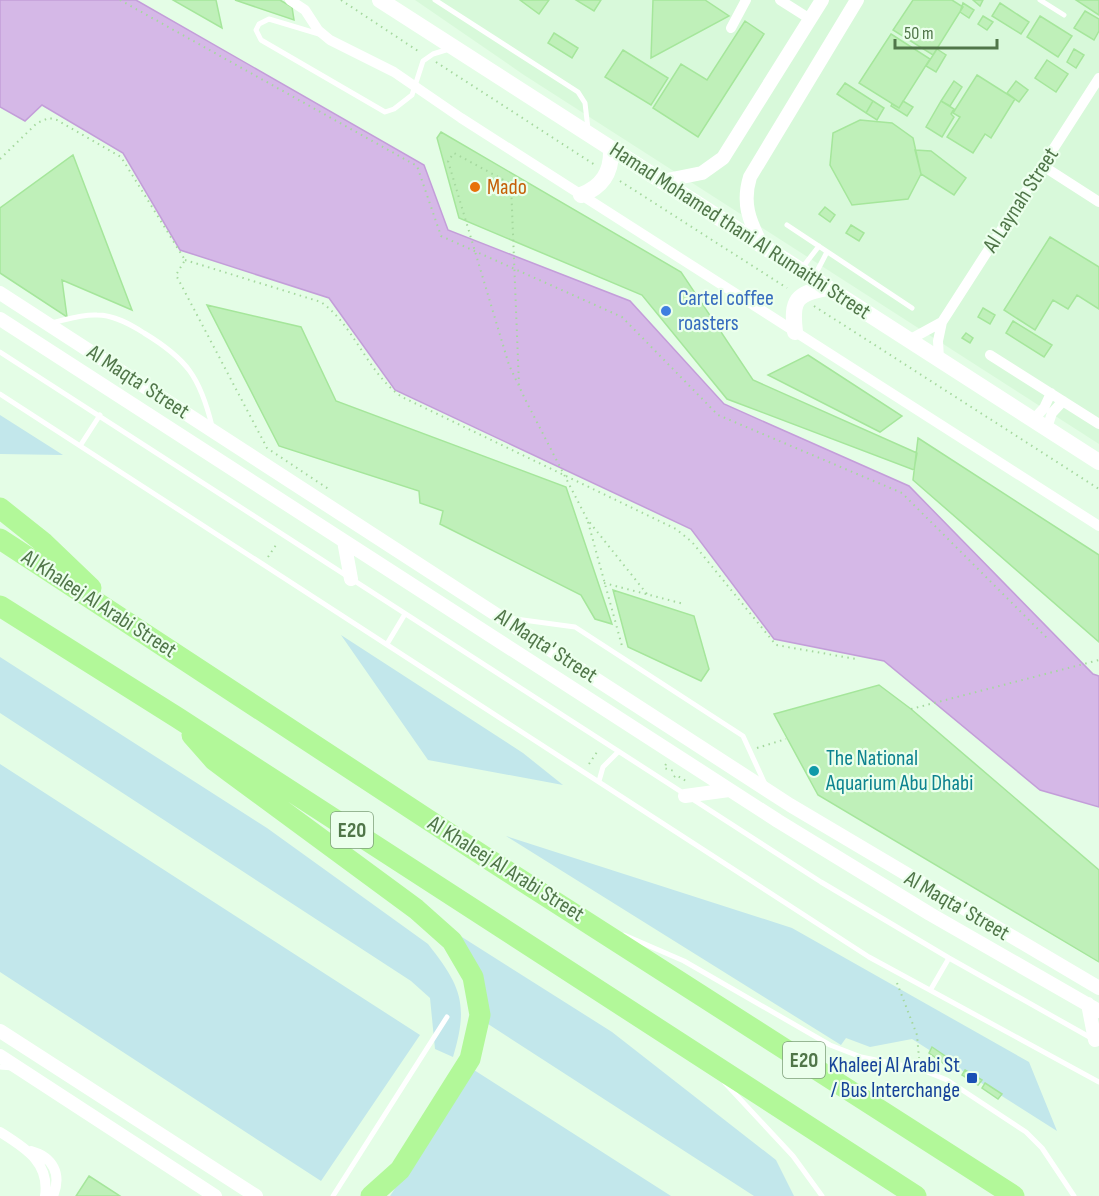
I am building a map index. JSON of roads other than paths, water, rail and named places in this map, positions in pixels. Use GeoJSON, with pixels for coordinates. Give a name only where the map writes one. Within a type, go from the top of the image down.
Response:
{"type":"FeatureCollection","features":[{"type":"Feature","properties":{"kind":"highway"},"geometry":{"type":"LineString","coordinates":[[0,508],[67,563],[108,609]]}},
{"type":"Feature","properties":{"kind":"highway","name":"Al Khaleej Al Arabi Street"},"geometry":{"type":"LineString","coordinates":[[0,539],[475,851],[1014,1196]]}},
{"type":"Feature","properties":{"kind":"highway","name":"E20"},"geometry":{"type":"LineString","coordinates":[[0,606],[178,718],[916,1196]]}},
{"type":"Feature","properties":{"kind":"highway"},"geometry":{"type":"LineString","coordinates":[[178,718],[214,760],[394,891],[440,929],[463,956],[472,977],[480,1015],[470,1059],[400,1170],[371,1196]]}},
{"type":"Feature","properties":{"kind":"main road","name":"Hamad Mohamed thani Al Rumaithi Street"},"geometry":{"type":"LineString","coordinates":[[380,0],[1099,462]]}},
{"type":"Feature","properties":{"kind":"main road"},"geometry":{"type":"LineString","coordinates":[[580,195],[597,187],[608,174],[611,149]]}},
{"type":"Feature","properties":{"kind":"main road"},"geometry":{"type":"LineString","coordinates":[[795,332],[794,309],[814,278]]}},
{"type":"Feature","properties":{"kind":"street"},"geometry":{"type":"LineString","coordinates":[[290,0],[305,10],[323,35],[416,87],[580,195],[1099,526]]}},
{"type":"Feature","properties":{"kind":"street"},"geometry":{"type":"LineString","coordinates":[[730,28],[746,0]]}},
{"type":"Feature","properties":{"kind":"street"},"geometry":{"type":"LineString","coordinates":[[780,0],[810,19]]}},
{"type":"Feature","properties":{"kind":"street"},"geometry":{"type":"LineString","coordinates":[[662,181],[702,173],[723,158],[822,0]]}},
{"type":"Feature","properties":{"kind":"street"},"geometry":{"type":"LineString","coordinates":[[761,244],[747,212],[746,200],[750,177],[856,0]]}},
{"type":"Feature","properties":{"kind":"street","name":"Al Laynah Street"},"geometry":{"type":"LineString","coordinates":[[939,359],[938,341],[942,322],[1099,78]]}},
{"type":"Feature","properties":{"kind":"street"},"geometry":{"type":"LineString","coordinates":[[1043,166],[1099,202]]}},
{"type":"Feature","properties":{"kind":"street","name":"Al Maqta' Street"},"geometry":{"type":"LineString","coordinates":[[0,293],[767,790],[914,880],[1094,985]]}},
{"type":"Feature","properties":{"kind":"street","name":"Al Laynah Street"},"geometry":{"type":"LineString","coordinates":[[909,340],[942,322]]}},
{"type":"Feature","properties":{"kind":"street","name":"Al Maqta' Street"},"geometry":{"type":"LineString","coordinates":[[3,324],[340,538],[729,790],[930,915],[1089,1005]]}},
{"type":"Feature","properties":{"kind":"street"},"geometry":{"type":"LineString","coordinates":[[990,355],[1099,424]]}},
{"type":"Feature","properties":{"kind":"street"},"geometry":{"type":"LineString","coordinates":[[1040,424],[1051,393]]}},
{"type":"Feature","properties":{"kind":"street"},"geometry":{"type":"LineString","coordinates":[[1040,424],[1063,401]]}},
{"type":"Feature","properties":{"kind":"street"},"geometry":{"type":"LineString","coordinates":[[348,518],[340,538],[351,579]]}},
{"type":"Feature","properties":{"kind":"street"},"geometry":{"type":"LineString","coordinates":[[685,796],[729,790]]}},
{"type":"Feature","properties":{"kind":"street"},"geometry":{"type":"LineString","coordinates":[[1094,985],[1089,1005],[1097,1041]]}},
{"type":"Feature","properties":{"kind":"street"},"geometry":{"type":"LineString","coordinates":[[0,1030],[256,1196]]}},
{"type":"Feature","properties":{"kind":"street"},"geometry":{"type":"LineString","coordinates":[[0,1056],[215,1196]]}},
{"type":"Feature","properties":{"kind":"street"},"geometry":{"type":"LineString","coordinates":[[0,1132],[28,1150],[44,1156],[54,1166],[58,1179],[53,1196]]}},
{"type":"Feature","properties":{"kind":"street"},"geometry":{"type":"LineString","coordinates":[[28,1150],[42,1168],[45,1196]]}},
{"type":"Feature","properties":{"kind":"lane"},"geometry":{"type":"LineString","coordinates":[[435,0],[578,92],[585,103],[588,134]]}},
{"type":"Feature","properties":{"kind":"lane"},"geometry":{"type":"LineString","coordinates":[[1040,0],[1064,15]]}},
{"type":"Feature","properties":{"kind":"lane"},"geometry":{"type":"LineString","coordinates":[[323,35],[269,19],[259,24],[256,30],[261,40],[380,110],[394,109],[408,99],[416,87],[420,66],[428,57],[453,48]]}},
{"type":"Feature","properties":{"kind":"lane"},"geometry":{"type":"LineString","coordinates":[[787,225],[912,308]]}},
{"type":"Feature","properties":{"kind":"lane"},"geometry":{"type":"LineString","coordinates":[[814,278],[819,246]]}},
{"type":"Feature","properties":{"kind":"lane"},"geometry":{"type":"LineString","coordinates":[[814,278],[827,252]]}},
{"type":"Feature","properties":{"kind":"lane"},"geometry":{"type":"LineString","coordinates":[[47,323],[105,315],[139,330],[166,346],[184,360],[195,376],[204,393],[213,431]]}},
{"type":"Feature","properties":{"kind":"lane"},"geometry":{"type":"LineString","coordinates":[[0,352],[685,796],[949,958],[1097,1041]]}},
{"type":"Feature","properties":{"kind":"lane"},"geometry":{"type":"LineString","coordinates":[[0,394],[854,947],[1099,1082]]}},
{"type":"Feature","properties":{"kind":"lane"},"geometry":{"type":"LineString","coordinates":[[80,446],[100,415]]}},
{"type":"Feature","properties":{"kind":"lane"},"geometry":{"type":"LineString","coordinates":[[387,644],[405,614]]}},
{"type":"Feature","properties":{"kind":"lane"},"geometry":{"type":"LineString","coordinates":[[501,617],[575,627],[744,736],[767,790]]}},
{"type":"Feature","properties":{"kind":"lane"},"geometry":{"type":"LineString","coordinates":[[599,781],[603,767],[618,752]]}},
{"type":"Feature","properties":{"kind":"lane"},"geometry":{"type":"LineString","coordinates":[[593,925],[684,961],[830,1045],[861,1057],[920,1069],[947,1080],[1026,1132],[1042,1148],[1074,1196]]}},
{"type":"Feature","properties":{"kind":"lane"},"geometry":{"type":"LineString","coordinates":[[931,989],[949,958]]}},
{"type":"Feature","properties":{"kind":"lane"},"geometry":{"type":"LineString","coordinates":[[333,1196],[447,1017]]}},
{"type":"Feature","properties":{"kind":"lane"},"geometry":{"type":"LineString","coordinates":[[702,1057],[793,1156],[822,1196]]}},
{"type":"Feature","properties":{"kind":"lane"},"geometry":{"type":"LineString","coordinates":[[0,1068],[17,1068]]}},
{"type":"Feature","properties":{"kind":"place","name":"Mado"},"geometry":{"type":"Point","coordinates":[475,187]}},
{"type":"Feature","properties":{"kind":"place","name":"Cartel coffee roasters"},"geometry":{"type":"Point","coordinates":[666,311]}},
{"type":"Feature","properties":{"kind":"place","name":"The National Aquarium Abu Dhabi"},"geometry":{"type":"Point","coordinates":[814,771]}},
{"type":"Feature","properties":{"kind":"place","name":"Khaleej Al Arabi St / Bus Interchange"},"geometry":{"type":"Point","coordinates":[972,1078]}}]}
